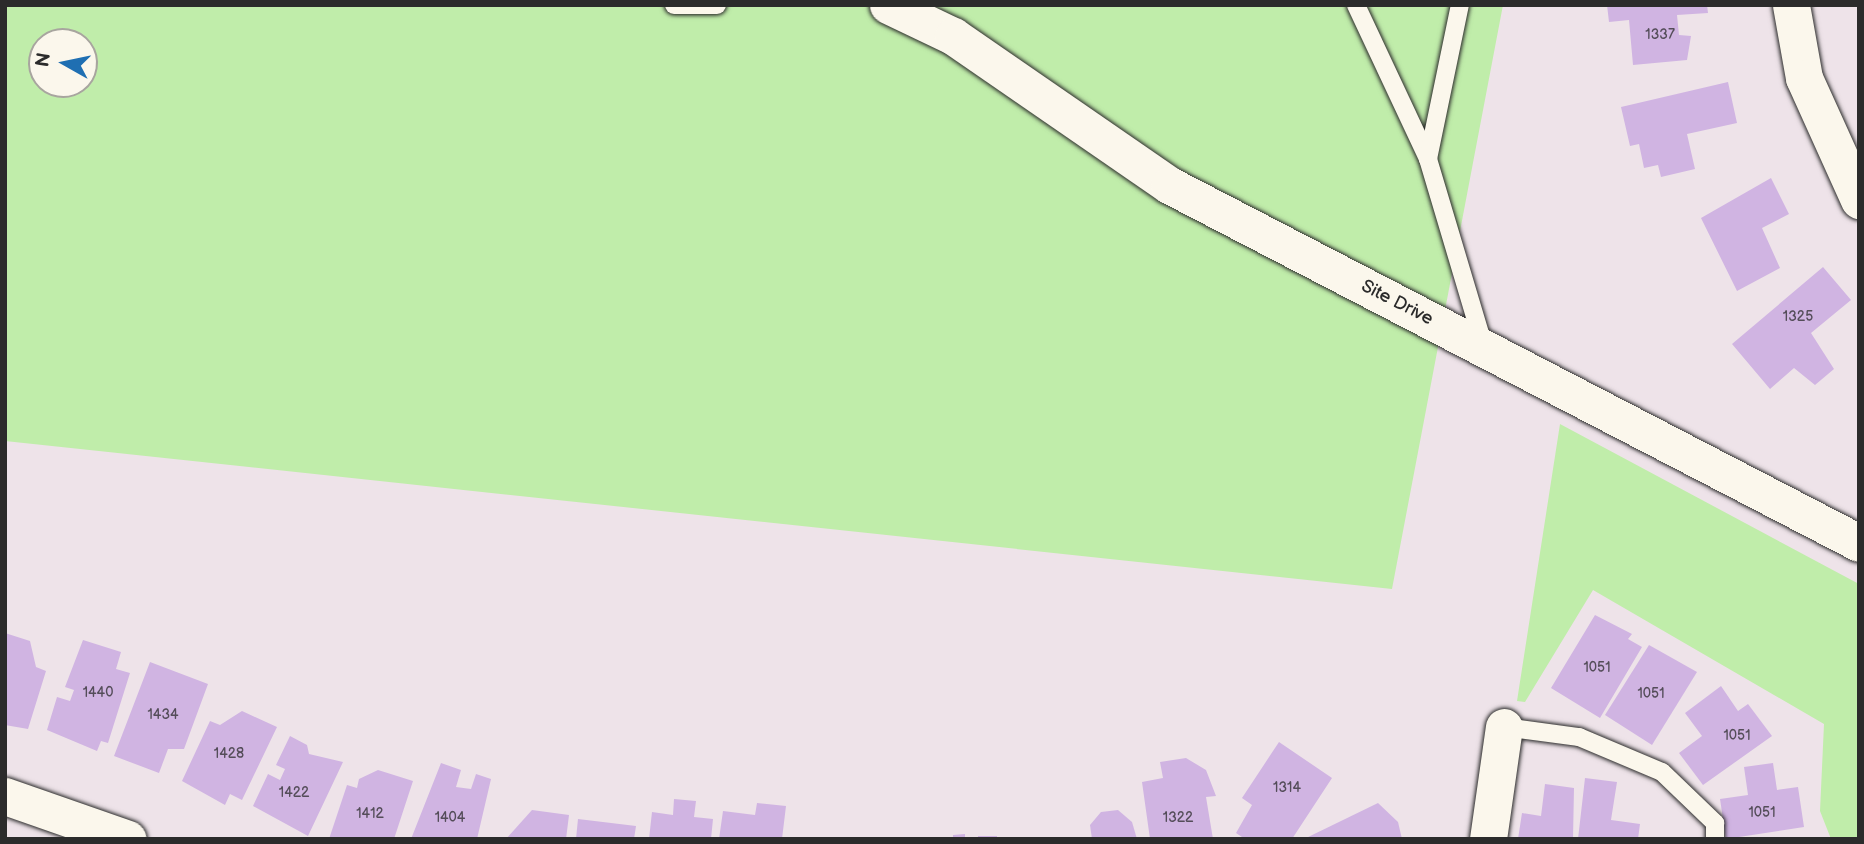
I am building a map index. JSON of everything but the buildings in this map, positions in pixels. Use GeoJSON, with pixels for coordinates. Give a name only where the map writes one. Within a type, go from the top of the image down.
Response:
{"type":"FeatureCollection","features":[{"type":"Feature","properties":{"kind":"street","name":"Site Drive"},"geometry":{"type":"LineString","coordinates":[[888,5],[953,36],[1169,185],[1859,543]]}},
{"type":"Feature","properties":{"kind":"street"},"geometry":{"type":"LineString","coordinates":[[1791,5],[1804,78],[1859,200]]}},
{"type":"Feature","properties":{"kind":"street"},"geometry":{"type":"LineString","coordinates":[[1488,839],[1504,726]]}},
{"type":"Feature","properties":{"kind":"street"},"geometry":{"type":"LineString","coordinates":[[5,796],[128,839]]}},
{"type":"Feature","properties":{"kind":"lane"},"geometry":{"type":"LineString","coordinates":[[674,5],[717,5]]}},
{"type":"Feature","properties":{"kind":"lane"},"geometry":{"type":"LineString","coordinates":[[1356,5],[1428,159],[1485,347]]}},
{"type":"Feature","properties":{"kind":"lane"},"geometry":{"type":"LineString","coordinates":[[1428,159],[1460,5]]}},
{"type":"Feature","properties":{"kind":"lane"},"geometry":{"type":"LineString","coordinates":[[1504,726],[1579,737],[1662,772],[1715,823],[1715,839]]}},
{"type":"Feature","properties":{"kind":"green space"},"geometry":{"type":"Polygon","coordinates":[[[5,5],[1503,5],[1392,589],[5,441],[5,5]]]}},
{"type":"Feature","properties":{"kind":"green space"},"geometry":{"type":"Polygon","coordinates":[[[1560,424],[1859,584],[1859,839],[1831,839],[1820,811],[1824,724],[1593,590],[1525,702],[1517,701],[1560,424]]]}}]}
